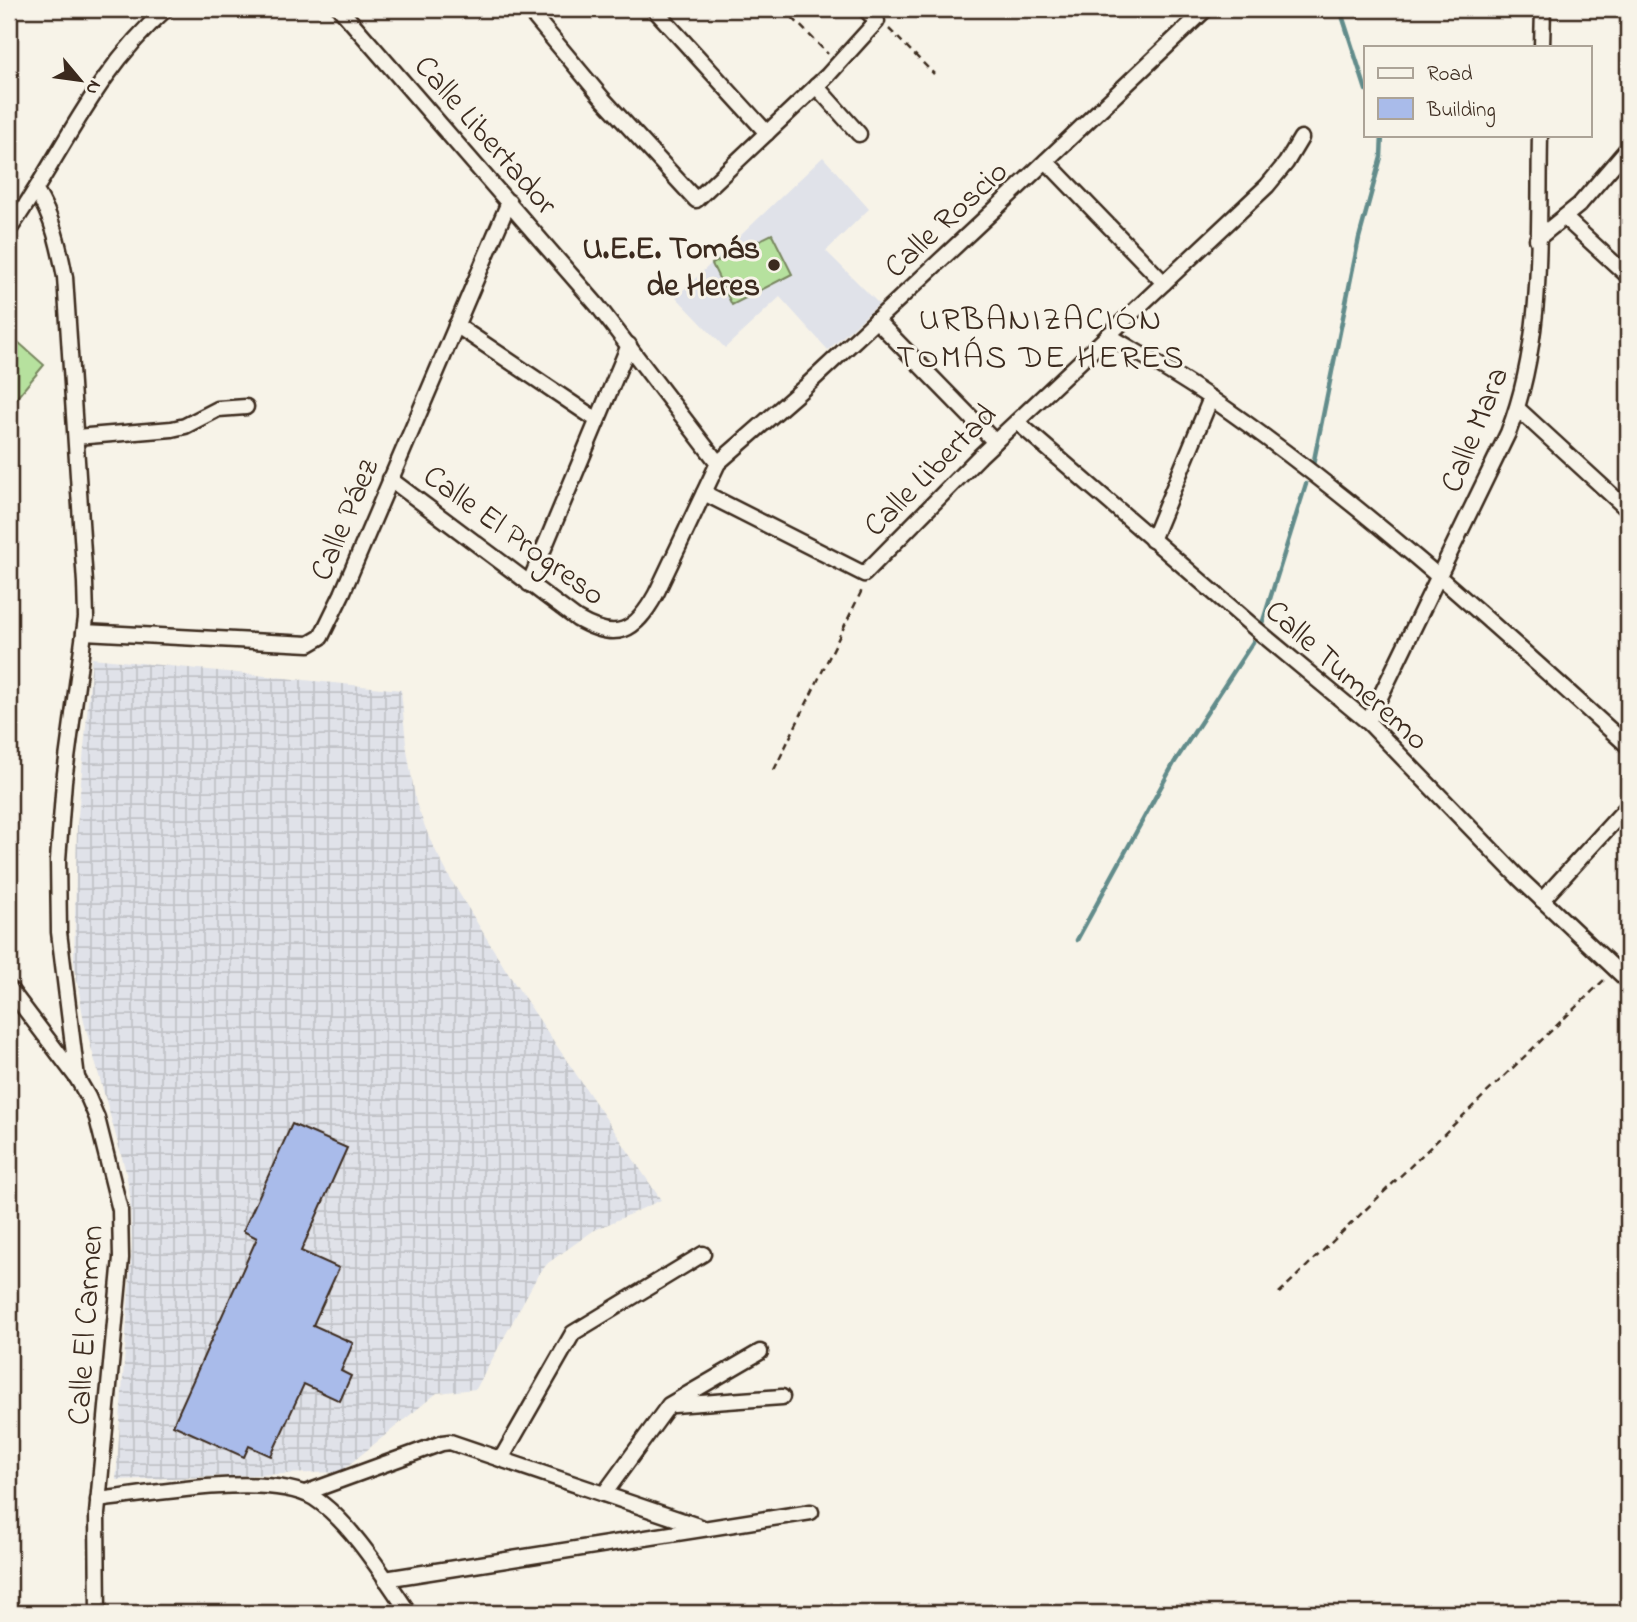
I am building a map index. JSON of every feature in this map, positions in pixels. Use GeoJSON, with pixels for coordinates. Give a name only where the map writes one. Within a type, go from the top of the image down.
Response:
{"type":"FeatureCollection","features":[{"type":"Feature","properties":{"kind":"street"},"geometry":{"type":"LineString","coordinates":[[9,230],[36,191],[103,78],[134,39],[166,9]]}},
{"type":"Feature","properties":{"kind":"street","name":"Calle Libertador"},"geometry":{"type":"LineString","coordinates":[[340,9],[509,202],[629,345],[718,463]]}},
{"type":"Feature","properties":{"kind":"street"},"geometry":{"type":"LineString","coordinates":[[528,9],[603,99],[696,200],[816,86],[877,22],[864,9]]}},
{"type":"Feature","properties":{"kind":"street"},"geometry":{"type":"LineString","coordinates":[[654,9],[767,133]]}},
{"type":"Feature","properties":{"kind":"street","name":"Calle Roscio"},"geometry":{"type":"LineString","coordinates":[[718,463],[876,320],[1206,9]]}},
{"type":"Feature","properties":{"kind":"street"},"geometry":{"type":"LineString","coordinates":[[1542,46],[1543,9]]}},
{"type":"Feature","properties":{"kind":"street"},"geometry":{"type":"LineString","coordinates":[[816,86],[859,134]]}},
{"type":"Feature","properties":{"kind":"street","name":"Calle Mara"},"geometry":{"type":"LineString","coordinates":[[1368,722],[1508,433],[1517,409],[1528,369],[1534,329],[1540,136]]}},
{"type":"Feature","properties":{"kind":"street","name":"Calle Libertad"},"geometry":{"type":"LineString","coordinates":[[864,574],[995,442],[1267,186],[1286,163],[1301,138]]}},
{"type":"Feature","properties":{"kind":"street"},"geometry":{"type":"LineString","coordinates":[[1537,239],[1565,218],[1628,148]]}},
{"type":"Feature","properties":{"kind":"street"},"geometry":{"type":"LineString","coordinates":[[1046,161],[1164,283]]}},
{"type":"Feature","properties":{"kind":"street"},"geometry":{"type":"LineString","coordinates":[[36,191],[54,228],[65,277],[85,583],[84,632],[64,781],[58,860],[60,942],[77,1078]]}},
{"type":"Feature","properties":{"kind":"street","name":"Calle Páez"},"geometry":{"type":"LineString","coordinates":[[84,632],[315,642],[326,629],[509,202]]}},
{"type":"Feature","properties":{"kind":"street"},"geometry":{"type":"LineString","coordinates":[[1565,218],[1628,276]]}},
{"type":"Feature","properties":{"kind":"street"},"geometry":{"type":"LineString","coordinates":[[876,320],[995,442]]}},
{"type":"Feature","properties":{"kind":"street"},"geometry":{"type":"LineString","coordinates":[[456,325],[597,420]]}},
{"type":"Feature","properties":{"kind":"street"},"geometry":{"type":"LineString","coordinates":[[1108,335],[1211,398],[1342,496],[1439,577],[1628,746]]}},
{"type":"Feature","properties":{"kind":"street"},"geometry":{"type":"LineString","coordinates":[[529,584],[629,345]]}},
{"type":"Feature","properties":{"kind":"street"},"geometry":{"type":"LineString","coordinates":[[1152,540],[1211,398]]}},
{"type":"Feature","properties":{"kind":"street"},"geometry":{"type":"LineString","coordinates":[[76,437],[172,429],[185,426],[218,409],[246,407]]}},
{"type":"Feature","properties":{"kind":"street"},"geometry":{"type":"LineString","coordinates":[[1517,409],[1628,510]]}},
{"type":"Feature","properties":{"kind":"street","name":"Calle Tumeremo"},"geometry":{"type":"LineString","coordinates":[[1017,422],[1368,722],[1542,900],[1628,981]]}},
{"type":"Feature","properties":{"kind":"street","name":"Calle El Progreso"},"geometry":{"type":"LineString","coordinates":[[390,479],[587,625],[615,631],[632,627],[645,614],[718,463]]}},
{"type":"Feature","properties":{"kind":"street"},"geometry":{"type":"LineString","coordinates":[[704,493],[864,574]]}},
{"type":"Feature","properties":{"kind":"street"},"geometry":{"type":"LineString","coordinates":[[1542,900],[1628,806]]}},
{"type":"Feature","properties":{"kind":"street","name":"Calle El Carmen"},"geometry":{"type":"LineString","coordinates":[[9,988],[77,1078],[97,1118],[120,1210],[121,1258],[98,1500],[98,1613]]}},
{"type":"Feature","properties":{"kind":"street"},"geometry":{"type":"LineString","coordinates":[[501,1459],[573,1333],[703,1254]]}},
{"type":"Feature","properties":{"kind":"street"},"geometry":{"type":"LineString","coordinates":[[604,1494],[669,1405],[760,1352]]}},
{"type":"Feature","properties":{"kind":"street"},"geometry":{"type":"LineString","coordinates":[[669,1405],[782,1397]]}},
{"type":"Feature","properties":{"kind":"street"},"geometry":{"type":"LineString","coordinates":[[305,1493],[447,1442],[705,1528]]}},
{"type":"Feature","properties":{"kind":"street"},"geometry":{"type":"LineString","coordinates":[[98,1500],[243,1484],[284,1487],[305,1493],[328,1509],[356,1540],[409,1613]]}},
{"type":"Feature","properties":{"kind":"street"},"geometry":{"type":"LineString","coordinates":[[385,1579],[811,1512]]}},
{"type":"Feature","properties":{"kind":"path"},"geometry":{"type":"LineString","coordinates":[[784,9],[837,64]]}},
{"type":"Feature","properties":{"kind":"path"},"geometry":{"type":"LineString","coordinates":[[877,22],[894,34],[934,74]]}},
{"type":"Feature","properties":{"kind":"path"},"geometry":{"type":"LineString","coordinates":[[774,770],[860,596],[864,574]]}},
{"type":"Feature","properties":{"kind":"path"},"geometry":{"type":"LineString","coordinates":[[1279,1293],[1615,969]]}},
{"type":"Feature","properties":{"kind":"shaded area","name":"U.E.E. Tomás de Heres"},"geometry":{"type":"Polygon","coordinates":[[[823,157],[869,209],[826,251],[879,304],[828,350],[780,297],[725,348],[676,297],[823,157]]]}},
{"type":"Feature","properties":{"kind":"shaded area"},"geometry":{"type":"Polygon","coordinates":[[[92,658],[401,690],[406,744],[416,803],[430,840],[509,975],[661,1200],[593,1231],[548,1263],[538,1275],[476,1389],[437,1393],[340,1472],[116,1480],[132,1246],[130,1196],[126,1172],[84,1022],[74,962],[77,827],[92,658]]]}},
{"type":"Feature","properties":{"kind":"green space"},"geometry":{"type":"Polygon","coordinates":[[[772,234],[792,274],[732,305],[712,264],[772,234]]]}},
{"type":"Feature","properties":{"kind":"green space"},"geometry":{"type":"Polygon","coordinates":[[[9,334],[44,365],[14,401],[9,396],[9,334]]]}},
{"type":"Feature","properties":{"kind":"building"},"geometry":{"type":"Polygon","coordinates":[[[292,1124],[347,1148],[301,1251],[339,1268],[313,1325],[353,1343],[341,1371],[351,1376],[340,1401],[304,1384],[271,1456],[249,1446],[244,1457],[173,1425],[257,1238],[243,1231],[292,1124]]]}},
{"type":"Feature","properties":{"kind":"waterway"},"geometry":{"type":"LineString","coordinates":[[1340,9],[1364,84]]}},
{"type":"Feature","properties":{"kind":"waterway"},"geometry":{"type":"LineString","coordinates":[[1313,465],[1359,238],[1381,157],[1382,136]]}},
{"type":"Feature","properties":{"kind":"waterway"},"geometry":{"type":"LineString","coordinates":[[1263,621],[1306,484]]}},
{"type":"Feature","properties":{"kind":"waterway"},"geometry":{"type":"LineString","coordinates":[[1077,940],[1174,763],[1253,642]]}},
{"type":"Feature","properties":{"kind":"place","name":"U.E.E. Tomás de Heres"},"geometry":{"type":"Point","coordinates":[774,265]}},
{"type":"Feature","properties":{"kind":"district","name":"URBANIZACIÓN TOMÁS DE HERES"},"geometry":{"type":"Point","coordinates":[1041,336]}}]}
